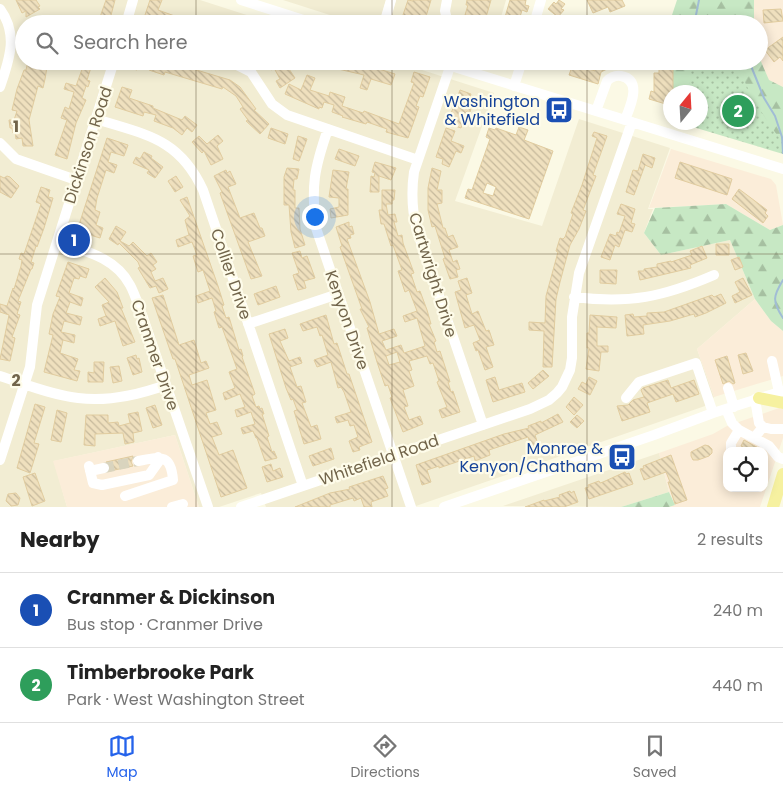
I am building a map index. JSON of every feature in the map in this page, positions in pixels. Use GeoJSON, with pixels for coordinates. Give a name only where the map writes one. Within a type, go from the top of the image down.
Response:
{"type":"FeatureCollection","features":[{"type":"Feature","properties":{"kind":"main road"},"geometry":{"type":"LineString","coordinates":[[757,398],[782,396]]}},
{"type":"Feature","properties":{"kind":"main road"},"geometry":{"type":"LineString","coordinates":[[772,507],[780,492],[783,474]]}},
{"type":"Feature","properties":{"kind":"street"},"geometry":{"type":"LineString","coordinates":[[129,15],[133,0]]}},
{"type":"Feature","properties":{"kind":"street"},"geometry":{"type":"LineString","coordinates":[[241,0],[288,15]]}},
{"type":"Feature","properties":{"kind":"street"},"geometry":{"type":"LineString","coordinates":[[387,15],[391,0]]}},
{"type":"Feature","properties":{"kind":"street"},"geometry":{"type":"LineString","coordinates":[[446,15],[447,0]]}},
{"type":"Feature","properties":{"kind":"street"},"geometry":{"type":"LineString","coordinates":[[537,15],[541,0]]}},
{"type":"Feature","properties":{"kind":"street"},"geometry":{"type":"LineString","coordinates":[[0,87],[9,58],[12,40],[11,32],[2,12]]}},
{"type":"Feature","properties":{"kind":"street","name":"Dickinson Road"},"geometry":{"type":"LineString","coordinates":[[0,460],[25,384],[33,349],[37,305],[111,70]]}},
{"type":"Feature","properties":{"kind":"street"},"geometry":{"type":"LineString","coordinates":[[247,70],[251,72],[266,98],[287,115],[418,160]]}},
{"type":"Feature","properties":{"kind":"street","name":"Cartwright Drive"},"geometry":{"type":"LineString","coordinates":[[450,70],[418,160],[412,187],[412,212],[483,425]]}},
{"type":"Feature","properties":{"kind":"street"},"geometry":{"type":"LineString","coordinates":[[469,70],[514,86],[783,169]]}},
{"type":"Feature","properties":{"kind":"street"},"geometry":{"type":"LineString","coordinates":[[514,86],[519,70]]}},
{"type":"Feature","properties":{"kind":"street","name":"Whitefield Road"},"geometry":{"type":"LineString","coordinates":[[241,507],[540,405],[550,400],[562,387],[570,370],[572,358],[572,317],[579,273],[629,121],[634,94],[632,84],[623,76],[610,78],[607,81],[596,111]]}},
{"type":"Feature","properties":{"kind":"street","name":"Collier Drive"},"geometry":{"type":"LineString","coordinates":[[96,119],[162,142],[182,156],[193,169],[203,190],[303,486]]}},
{"type":"Feature","properties":{"kind":"street","name":"Kenyon Drive"},"geometry":{"type":"LineString","coordinates":[[328,129],[315,172],[314,205],[316,228],[411,507]]}},
{"type":"Feature","properties":{"kind":"street"},"geometry":{"type":"LineString","coordinates":[[0,143],[16,159],[76,180]]}},
{"type":"Feature","properties":{"kind":"street","name":"Cranmer Drive"},"geometry":{"type":"LineString","coordinates":[[58,242],[99,256],[115,266],[130,285],[208,507]]}},
{"type":"Feature","properties":{"kind":"street"},"geometry":{"type":"LineString","coordinates":[[574,297],[616,300],[646,298],[669,293],[714,275]]}},
{"type":"Feature","properties":{"kind":"street"},"geometry":{"type":"LineString","coordinates":[[248,324],[338,294]]}},
{"type":"Feature","properties":{"kind":"street"},"geometry":{"type":"LineString","coordinates":[[772,361],[782,396]]}},
{"type":"Feature","properties":{"kind":"street"},"geometry":{"type":"LineString","coordinates":[[626,398],[639,382],[696,363],[713,414]]}},
{"type":"Feature","properties":{"kind":"street"},"geometry":{"type":"LineString","coordinates":[[0,376],[65,396],[97,399],[135,395],[166,385]]}},
{"type":"Feature","properties":{"kind":"street"},"geometry":{"type":"LineString","coordinates":[[728,388],[732,423],[739,430],[769,446],[768,454],[783,459]]}},
{"type":"Feature","properties":{"kind":"street"},"geometry":{"type":"LineString","coordinates":[[444,507],[757,398],[759,423],[763,427],[783,429]]}},
{"type":"Feature","properties":{"kind":"street"},"geometry":{"type":"LineString","coordinates":[[754,438],[763,427]]}},
{"type":"Feature","properties":{"kind":"street"},"geometry":{"type":"LineString","coordinates":[[731,447],[739,430]]}},
{"type":"Feature","properties":{"kind":"street"},"geometry":{"type":"LineString","coordinates":[[138,461],[161,458]]}},
{"type":"Feature","properties":{"kind":"street"},"geometry":{"type":"LineString","coordinates":[[124,496],[173,480],[161,458]]}},
{"type":"Feature","properties":{"kind":"street"},"geometry":{"type":"LineString","coordinates":[[104,468],[90,468],[92,480],[96,484],[120,482],[149,475],[161,458]]}},
{"type":"Feature","properties":{"kind":"street"},"geometry":{"type":"LineString","coordinates":[[172,507],[183,504]]}},
{"type":"Feature","properties":{"kind":"shaded area"},"geometry":{"type":"Polygon","coordinates":[[[0,0],[200,0],[247,15],[15,15],[15,70],[422,70],[494,93],[455,201],[542,226],[579,119],[670,148],[648,209],[653,209],[644,233],[661,255],[730,240],[755,299],[697,349],[714,397],[705,406],[413,507],[266,507],[261,493],[219,507],[199,507],[175,435],[54,461],[67,507],[0,507],[0,0]]]}},
{"type":"Feature","properties":{"kind":"shaded area"},"geometry":{"type":"Polygon","coordinates":[[[283,0],[386,0],[382,15],[330,15],[283,0]]]}},
{"type":"Feature","properties":{"kind":"shaded area"},"geometry":{"type":"Polygon","coordinates":[[[396,0],[506,0],[502,15],[392,15],[396,0]]]}},
{"type":"Feature","properties":{"kind":"shaded area"},"geometry":{"type":"Polygon","coordinates":[[[751,0],[783,0],[783,87],[769,83],[763,70],[768,70],[768,15],[752,15],[751,0]]]}},
{"type":"Feature","properties":{"kind":"shaded area"},"geometry":{"type":"Polygon","coordinates":[[[671,149],[771,179],[776,185],[783,225],[770,230],[726,204],[649,208],[671,149]]]}},
{"type":"Feature","properties":{"kind":"shaded area"},"geometry":{"type":"Polygon","coordinates":[[[755,299],[771,321],[783,331],[783,376],[714,397],[697,349],[755,299]]]}},
{"type":"Feature","properties":{"kind":"shaded area"},"geometry":{"type":"Polygon","coordinates":[[[779,408],[783,409],[783,438],[768,483],[768,447],[723,447],[723,492],[765,492],[760,507],[669,507],[675,505],[669,492],[659,453],[713,434],[727,426],[779,408]]]}},
{"type":"Feature","properties":{"kind":"shaded area"},"geometry":{"type":"Polygon","coordinates":[[[175,435],[199,507],[67,507],[53,461],[175,435]]]}},
{"type":"Feature","properties":{"kind":"shaded area"},"geometry":{"type":"Polygon","coordinates":[[[659,453],[669,492],[621,507],[503,506],[659,453]]]}},
{"type":"Feature","properties":{"kind":"green space"},"geometry":{"type":"Polygon","coordinates":[[[677,0],[754,0],[754,15],[672,15],[677,0]]]}},
{"type":"Feature","properties":{"kind":"green space"},"geometry":{"type":"Polygon","coordinates":[[[669,70],[690,70],[689,85],[669,85],[669,70]]]}},
{"type":"Feature","properties":{"kind":"green space"},"geometry":{"type":"Polygon","coordinates":[[[684,70],[759,70],[783,128],[783,154],[703,130],[708,130],[708,85],[683,85],[684,70]]]}},
{"type":"Feature","properties":{"kind":"green space"},"geometry":{"type":"Polygon","coordinates":[[[739,70],[765,70],[769,80],[783,87],[783,143],[749,91],[739,70]]]}},
{"type":"Feature","properties":{"kind":"green space"},"geometry":{"type":"Polygon","coordinates":[[[726,204],[770,230],[783,225],[783,331],[771,321],[755,299],[730,240],[661,255],[644,233],[655,208],[726,204]]]}},
{"type":"Feature","properties":{"kind":"green space"},"geometry":{"type":"Polygon","coordinates":[[[669,492],[675,505],[669,507],[621,507],[669,492]]]}},
{"type":"Feature","properties":{"kind":"building"},"geometry":{"type":"Polygon","coordinates":[[[16,0],[36,0],[40,6],[38,7],[40,9],[30,15],[26,15],[26,11],[22,13],[16,0]]]}},
{"type":"Feature","properties":{"kind":"building"},"geometry":{"type":"Polygon","coordinates":[[[106,0],[115,0],[111,15],[101,15],[106,0]]]}},
{"type":"Feature","properties":{"kind":"building"},"geometry":{"type":"Polygon","coordinates":[[[150,0],[162,0],[158,10],[172,15],[145,15],[150,0]]]}},
{"type":"Feature","properties":{"kind":"building"},"geometry":{"type":"Polygon","coordinates":[[[408,0],[431,0],[426,15],[403,15],[408,0]]]}},
{"type":"Feature","properties":{"kind":"building"},"geometry":{"type":"Polygon","coordinates":[[[467,0],[491,0],[487,15],[465,15],[468,5],[466,5],[467,0]]]}},
{"type":"Feature","properties":{"kind":"building"},"geometry":{"type":"Polygon","coordinates":[[[510,0],[526,0],[525,5],[529,6],[527,12],[522,10],[521,15],[506,15],[510,0]]]}},
{"type":"Feature","properties":{"kind":"building"},"geometry":{"type":"Polygon","coordinates":[[[559,0],[565,4],[561,9],[564,10],[560,15],[556,15],[548,9],[554,2],[556,4],[559,0]]]}},
{"type":"Feature","properties":{"kind":"building"},"geometry":{"type":"Polygon","coordinates":[[[587,0],[622,0],[625,6],[610,12],[608,7],[593,13],[587,0]]]}},
{"type":"Feature","properties":{"kind":"building"},"geometry":{"type":"Polygon","coordinates":[[[781,9],[783,21],[768,23],[768,15],[763,15],[763,10],[781,9]]]}},
{"type":"Feature","properties":{"kind":"building"},"geometry":{"type":"Polygon","coordinates":[[[783,37],[783,61],[780,57],[774,62],[768,54],[768,48],[783,37]]]}},
{"type":"Feature","properties":{"kind":"building"},"geometry":{"type":"Polygon","coordinates":[[[24,70],[46,70],[43,88],[38,86],[29,120],[33,146],[23,146],[22,138],[16,139],[15,132],[13,133],[12,128],[10,128],[9,120],[14,120],[17,111],[12,110],[24,70]]]}},
{"type":"Feature","properties":{"kind":"building"},"geometry":{"type":"Polygon","coordinates":[[[82,70],[90,70],[87,80],[90,81],[82,98],[86,100],[76,123],[67,159],[55,155],[67,120],[61,118],[65,107],[69,109],[74,92],[64,89],[66,83],[76,86],[82,70]]]}},
{"type":"Feature","properties":{"kind":"building"},"geometry":{"type":"Polygon","coordinates":[[[149,70],[196,70],[230,80],[240,87],[256,109],[254,110],[269,124],[260,134],[246,121],[248,120],[240,109],[243,107],[236,96],[223,87],[222,89],[165,72],[164,75],[149,70]]]}},
{"type":"Feature","properties":{"kind":"building"},"geometry":{"type":"Polygon","coordinates":[[[275,70],[290,70],[295,78],[280,88],[276,81],[280,79],[275,70]]]}},
{"type":"Feature","properties":{"kind":"building"},"geometry":{"type":"Polygon","coordinates":[[[343,70],[382,70],[395,74],[391,85],[371,79],[367,90],[360,88],[364,75],[343,70]]]}},
{"type":"Feature","properties":{"kind":"building"},"geometry":{"type":"Polygon","coordinates":[[[571,70],[605,70],[601,72],[598,84],[569,75],[571,70]]]}},
{"type":"Feature","properties":{"kind":"building"},"geometry":{"type":"Polygon","coordinates":[[[659,70],[673,70],[673,85],[663,85],[663,103],[649,99],[651,91],[654,92],[654,73],[659,73],[659,70]]]}},
{"type":"Feature","properties":{"kind":"building"},"geometry":{"type":"Polygon","coordinates":[[[414,72],[430,77],[423,97],[420,96],[416,106],[419,107],[408,138],[386,132],[387,129],[367,122],[366,124],[342,117],[332,112],[334,105],[324,102],[322,108],[319,107],[319,109],[285,94],[289,84],[301,90],[307,75],[315,78],[310,90],[329,96],[330,92],[345,97],[342,106],[363,113],[364,111],[399,124],[414,83],[411,82],[414,72]]]}},
{"type":"Feature","properties":{"kind":"building"},"geometry":{"type":"Polygon","coordinates":[[[122,87],[132,90],[129,98],[153,106],[153,108],[182,120],[185,116],[197,125],[192,132],[187,128],[182,135],[173,128],[154,121],[156,115],[144,112],[143,116],[115,107],[122,87]]]}},
{"type":"Feature","properties":{"kind":"building"},"geometry":{"type":"Polygon","coordinates":[[[460,90],[471,94],[468,103],[472,105],[470,112],[467,111],[461,128],[452,125],[454,118],[450,116],[460,90]]]}},
{"type":"Feature","properties":{"kind":"building"},"geometry":{"type":"Polygon","coordinates":[[[519,127],[528,130],[524,140],[553,151],[529,219],[465,198],[468,189],[472,190],[490,139],[486,137],[489,128],[495,130],[496,128],[516,135],[519,127]],[[487,183],[483,193],[493,196],[496,187],[487,183]]]}},
{"type":"Feature","properties":{"kind":"building"},"geometry":{"type":"Polygon","coordinates":[[[271,128],[288,134],[285,144],[268,138],[271,128]]]}},
{"type":"Feature","properties":{"kind":"building"},"geometry":{"type":"Polygon","coordinates":[[[446,128],[455,131],[451,141],[464,146],[461,153],[456,151],[449,167],[442,164],[443,159],[436,157],[446,128]]]}},
{"type":"Feature","properties":{"kind":"building"},"geometry":{"type":"Polygon","coordinates":[[[594,132],[607,136],[593,175],[596,176],[583,210],[586,211],[570,245],[560,282],[556,299],[552,367],[543,367],[544,331],[529,330],[529,322],[545,323],[546,296],[558,252],[556,251],[560,238],[563,239],[565,237],[573,214],[571,213],[597,138],[592,136],[594,132]]]}},
{"type":"Feature","properties":{"kind":"building"},"geometry":{"type":"Polygon","coordinates":[[[218,135],[223,141],[217,146],[223,159],[211,165],[204,151],[202,153],[192,142],[199,136],[207,144],[218,135]]]}},
{"type":"Feature","properties":{"kind":"building"},"geometry":{"type":"Polygon","coordinates":[[[298,136],[307,139],[299,161],[293,159],[298,136]]]}},
{"type":"Feature","properties":{"kind":"building"},"geometry":{"type":"Polygon","coordinates":[[[107,138],[128,145],[124,156],[111,152],[108,162],[117,165],[114,173],[106,170],[97,198],[95,210],[100,212],[96,225],[103,228],[100,238],[77,231],[107,138]]]}},
{"type":"Feature","properties":{"kind":"building"},"geometry":{"type":"Polygon","coordinates":[[[339,149],[359,156],[355,166],[335,159],[339,149]]]}},
{"type":"Feature","properties":{"kind":"building"},"geometry":{"type":"Polygon","coordinates":[[[144,152],[152,156],[151,158],[163,167],[155,178],[147,173],[149,170],[133,163],[136,157],[140,159],[144,152]]]}},
{"type":"Feature","properties":{"kind":"building"},"geometry":{"type":"Polygon","coordinates":[[[643,154],[655,158],[652,168],[645,165],[634,195],[626,192],[633,170],[638,171],[643,154]]]}},
{"type":"Feature","properties":{"kind":"building"},"geometry":{"type":"Polygon","coordinates":[[[375,162],[396,168],[391,180],[379,176],[379,192],[370,192],[371,176],[374,177],[375,173],[372,172],[375,162]]]}},
{"type":"Feature","properties":{"kind":"building"},"geometry":{"type":"Polygon","coordinates":[[[680,162],[732,179],[727,195],[675,178],[680,162]]]}},
{"type":"Feature","properties":{"kind":"building"},"geometry":{"type":"Polygon","coordinates":[[[287,168],[299,169],[297,179],[294,179],[293,190],[295,190],[295,208],[299,208],[300,229],[305,245],[295,248],[291,232],[289,205],[284,205],[284,177],[287,168]]]}},
{"type":"Feature","properties":{"kind":"building"},"geometry":{"type":"Polygon","coordinates":[[[432,168],[441,171],[437,190],[442,190],[442,203],[437,204],[443,228],[445,228],[448,237],[453,235],[458,247],[449,250],[453,262],[457,260],[460,269],[456,270],[458,277],[450,279],[435,226],[432,227],[428,210],[428,188],[432,168]]]}},
{"type":"Feature","properties":{"kind":"building"},"geometry":{"type":"Polygon","coordinates":[[[226,170],[227,173],[230,171],[236,184],[228,187],[240,218],[254,213],[265,236],[248,242],[262,276],[251,279],[220,193],[222,192],[214,176],[226,170]]]}},
{"type":"Feature","properties":{"kind":"building"},"geometry":{"type":"Polygon","coordinates":[[[333,170],[349,172],[346,189],[348,189],[348,215],[331,218],[330,209],[339,207],[339,198],[329,197],[333,170]]]}},
{"type":"Feature","properties":{"kind":"building"},"geometry":{"type":"Polygon","coordinates":[[[0,176],[4,178],[10,177],[19,186],[11,198],[0,192],[0,176]]]}},
{"type":"Feature","properties":{"kind":"building"},"geometry":{"type":"Polygon","coordinates":[[[176,176],[183,187],[175,192],[168,181],[176,176]]]}},
{"type":"Feature","properties":{"kind":"building"},"geometry":{"type":"Polygon","coordinates":[[[41,187],[50,190],[48,197],[53,198],[31,262],[34,263],[32,269],[18,301],[21,302],[17,314],[20,315],[12,337],[15,338],[10,361],[0,359],[9,315],[0,312],[0,304],[7,306],[14,289],[22,260],[19,259],[21,253],[24,254],[41,204],[36,202],[41,187]]]}},
{"type":"Feature","properties":{"kind":"building"},"geometry":{"type":"Polygon","coordinates":[[[739,189],[767,210],[765,213],[768,216],[763,223],[732,199],[739,189]]]}},
{"type":"Feature","properties":{"kind":"building"},"geometry":{"type":"Polygon","coordinates":[[[382,190],[395,190],[392,204],[386,204],[388,215],[395,214],[397,222],[394,222],[398,236],[402,235],[414,273],[411,274],[417,292],[420,291],[427,310],[431,324],[429,324],[436,341],[434,342],[437,352],[440,351],[450,382],[448,382],[451,392],[453,391],[460,412],[442,418],[439,410],[447,407],[437,382],[439,381],[433,363],[430,364],[427,356],[409,361],[412,370],[409,371],[414,386],[403,390],[408,406],[404,407],[409,420],[420,416],[423,424],[403,432],[390,398],[392,397],[388,385],[385,386],[377,362],[367,328],[369,327],[360,309],[362,309],[340,247],[342,246],[336,227],[349,222],[349,227],[352,226],[354,234],[350,235],[351,238],[347,239],[370,302],[379,334],[394,329],[397,336],[382,341],[386,350],[401,345],[404,353],[425,346],[417,318],[405,322],[403,316],[417,311],[409,290],[405,292],[398,271],[402,270],[384,224],[381,224],[379,210],[382,210],[382,190]],[[397,352],[386,356],[389,365],[400,362],[397,352]]]}},
{"type":"Feature","properties":{"kind":"building"},"geometry":{"type":"Polygon","coordinates":[[[187,197],[218,286],[226,318],[229,317],[239,350],[241,349],[255,394],[252,396],[256,407],[262,408],[269,436],[267,437],[272,452],[274,451],[277,458],[265,461],[253,431],[243,434],[241,428],[255,424],[251,412],[237,417],[235,410],[245,407],[240,394],[225,400],[223,393],[235,388],[229,372],[237,369],[222,327],[219,328],[212,298],[198,303],[196,296],[210,291],[203,270],[198,272],[193,256],[197,255],[192,242],[178,247],[176,240],[189,235],[185,220],[190,216],[180,200],[187,197]]]}},
{"type":"Feature","properties":{"kind":"building"},"geometry":{"type":"Polygon","coordinates":[[[621,204],[635,209],[631,223],[635,224],[632,232],[625,230],[619,247],[615,245],[610,260],[601,257],[610,234],[616,236],[617,232],[619,233],[625,216],[617,214],[621,204]]]}},
{"type":"Feature","properties":{"kind":"building"},"geometry":{"type":"Polygon","coordinates":[[[116,226],[126,232],[120,241],[129,246],[133,242],[147,256],[151,253],[157,262],[153,265],[156,269],[151,272],[155,281],[163,278],[168,289],[159,293],[156,286],[150,288],[138,268],[140,267],[138,262],[119,243],[118,245],[109,239],[116,226]]]}},
{"type":"Feature","properties":{"kind":"building"},"geometry":{"type":"Polygon","coordinates":[[[716,244],[729,244],[729,255],[716,255],[716,244]]]}},
{"type":"Feature","properties":{"kind":"building"},"geometry":{"type":"Polygon","coordinates":[[[702,246],[707,258],[690,265],[691,268],[640,280],[638,271],[644,271],[644,269],[657,267],[657,264],[671,262],[692,255],[690,251],[702,246]]]}},
{"type":"Feature","properties":{"kind":"building"},"geometry":{"type":"Polygon","coordinates":[[[300,251],[302,258],[307,256],[315,278],[304,281],[306,288],[298,290],[293,275],[299,273],[292,253],[300,251]]]}},
{"type":"Feature","properties":{"kind":"building"},"geometry":{"type":"Polygon","coordinates":[[[739,257],[743,267],[735,270],[731,260],[739,257]]]}},
{"type":"Feature","properties":{"kind":"building"},"geometry":{"type":"Polygon","coordinates":[[[68,262],[89,269],[86,278],[80,276],[79,279],[74,278],[69,293],[83,298],[81,306],[70,302],[66,313],[82,317],[80,325],[64,321],[61,332],[75,335],[74,343],[63,340],[60,353],[78,359],[74,370],[80,371],[77,381],[44,372],[53,335],[49,334],[53,314],[60,297],[56,296],[68,262]]]}},
{"type":"Feature","properties":{"kind":"building"},"geometry":{"type":"Polygon","coordinates":[[[600,270],[617,270],[616,284],[600,283],[600,270]]]}},
{"type":"Feature","properties":{"kind":"building"},"geometry":{"type":"Polygon","coordinates":[[[105,278],[117,292],[123,308],[121,308],[135,342],[123,346],[115,321],[100,326],[98,319],[106,316],[102,305],[109,302],[95,287],[105,278]]]}},
{"type":"Feature","properties":{"kind":"building"},"geometry":{"type":"Polygon","coordinates":[[[467,278],[472,293],[466,295],[472,314],[478,311],[486,331],[489,330],[494,345],[486,347],[493,367],[485,370],[478,350],[476,351],[473,343],[480,340],[474,325],[465,328],[455,292],[461,290],[458,281],[467,278]]]}},
{"type":"Feature","properties":{"kind":"building"},"geometry":{"type":"Polygon","coordinates":[[[743,278],[752,295],[735,303],[732,296],[740,292],[735,282],[743,278]]]}},
{"type":"Feature","properties":{"kind":"building"},"geometry":{"type":"Polygon","coordinates":[[[276,286],[280,297],[258,305],[254,294],[276,286]]]}},
{"type":"Feature","properties":{"kind":"building"},"geometry":{"type":"Polygon","coordinates":[[[721,294],[726,303],[706,313],[695,317],[694,314],[670,321],[643,325],[644,334],[627,336],[625,315],[633,314],[634,317],[647,316],[647,313],[664,312],[712,295],[714,297],[721,294]]]}},
{"type":"Feature","properties":{"kind":"building"},"geometry":{"type":"Polygon","coordinates":[[[163,295],[179,345],[194,340],[201,363],[206,361],[209,368],[189,375],[192,385],[207,380],[216,410],[206,413],[210,424],[217,422],[222,434],[212,437],[219,455],[233,450],[247,488],[221,497],[175,359],[173,359],[152,298],[163,295]]]}},
{"type":"Feature","properties":{"kind":"building"},"geometry":{"type":"Polygon","coordinates":[[[326,315],[334,344],[337,343],[372,442],[359,447],[360,450],[353,452],[349,441],[358,437],[354,425],[350,426],[348,420],[337,423],[335,417],[351,412],[344,392],[341,387],[338,388],[331,362],[317,367],[314,360],[328,355],[322,335],[320,336],[317,327],[303,331],[300,324],[326,315]]]}},
{"type":"Feature","properties":{"kind":"building"},"geometry":{"type":"Polygon","coordinates":[[[590,315],[617,317],[616,328],[597,327],[597,346],[608,346],[608,352],[601,352],[599,371],[586,369],[589,348],[587,348],[587,333],[589,333],[590,315]]]}},
{"type":"Feature","properties":{"kind":"building"},"geometry":{"type":"Polygon","coordinates":[[[285,329],[288,338],[280,341],[289,361],[300,357],[302,363],[290,367],[297,387],[301,386],[306,402],[302,403],[311,427],[317,425],[321,439],[304,444],[294,411],[297,410],[286,388],[269,334],[285,329]]]}},
{"type":"Feature","properties":{"kind":"building"},"geometry":{"type":"Polygon","coordinates":[[[746,353],[753,371],[743,374],[738,355],[746,353]]]}},
{"type":"Feature","properties":{"kind":"building"},"geometry":{"type":"Polygon","coordinates":[[[136,355],[137,359],[139,358],[142,372],[133,375],[127,358],[136,355]]]}},
{"type":"Feature","properties":{"kind":"building"},"geometry":{"type":"Polygon","coordinates":[[[727,356],[735,383],[733,384],[729,381],[723,384],[715,360],[727,356]]]}},
{"type":"Feature","properties":{"kind":"building"},"geometry":{"type":"Polygon","coordinates":[[[94,362],[104,362],[103,382],[88,382],[88,372],[94,373],[94,362]]]}},
{"type":"Feature","properties":{"kind":"building"},"geometry":{"type":"Polygon","coordinates":[[[119,366],[122,381],[113,383],[110,367],[119,366]]]}},
{"type":"Feature","properties":{"kind":"building"},"geometry":{"type":"Polygon","coordinates":[[[543,370],[549,376],[533,389],[528,383],[543,370]]]}},
{"type":"Feature","properties":{"kind":"building"},"geometry":{"type":"Polygon","coordinates":[[[495,377],[499,390],[522,383],[525,392],[493,402],[486,380],[495,377]]]}},
{"type":"Feature","properties":{"kind":"building"},"geometry":{"type":"Polygon","coordinates":[[[589,377],[597,381],[590,395],[578,389],[582,382],[586,384],[589,377]]]}},
{"type":"Feature","properties":{"kind":"building"},"geometry":{"type":"Polygon","coordinates":[[[668,380],[671,388],[694,380],[699,394],[676,402],[673,394],[647,403],[650,412],[622,421],[617,406],[628,405],[633,400],[644,397],[641,390],[643,388],[668,380]]]}},
{"type":"Feature","properties":{"kind":"building"},"geometry":{"type":"Polygon","coordinates":[[[574,397],[583,405],[574,415],[566,407],[574,397]]]}},
{"type":"Feature","properties":{"kind":"building"},"geometry":{"type":"Polygon","coordinates":[[[35,404],[45,407],[34,443],[39,444],[30,473],[17,468],[35,404]]]}},
{"type":"Feature","properties":{"kind":"building"},"geometry":{"type":"Polygon","coordinates":[[[155,405],[162,425],[153,428],[146,408],[155,405]]]}},
{"type":"Feature","properties":{"kind":"building"},"geometry":{"type":"Polygon","coordinates":[[[57,410],[67,413],[61,442],[51,440],[57,410]]]}},
{"type":"Feature","properties":{"kind":"building"},"geometry":{"type":"Polygon","coordinates":[[[138,412],[142,431],[133,433],[134,442],[125,444],[123,433],[95,434],[95,446],[84,445],[86,415],[108,415],[108,423],[118,422],[119,426],[130,423],[128,414],[138,412]]]}},
{"type":"Feature","properties":{"kind":"building"},"geometry":{"type":"Polygon","coordinates":[[[558,414],[563,422],[535,435],[539,447],[532,449],[528,437],[489,450],[490,455],[475,461],[474,456],[439,468],[439,466],[427,470],[431,482],[422,485],[416,465],[504,434],[529,428],[528,426],[541,421],[541,423],[558,414]]]}},
{"type":"Feature","properties":{"kind":"building"},"geometry":{"type":"Polygon","coordinates":[[[577,415],[584,421],[577,428],[570,422],[577,415]]]}},
{"type":"Feature","properties":{"kind":"building"},"geometry":{"type":"Polygon","coordinates":[[[744,440],[757,447],[743,447],[741,446],[744,440]]]}},
{"type":"Feature","properties":{"kind":"building"},"geometry":{"type":"Polygon","coordinates":[[[705,445],[712,449],[712,453],[709,456],[693,460],[691,452],[705,445]]]}},
{"type":"Feature","properties":{"kind":"building"},"geometry":{"type":"Polygon","coordinates":[[[331,448],[334,459],[313,466],[309,456],[331,448]]]}},
{"type":"Feature","properties":{"kind":"building"},"geometry":{"type":"Polygon","coordinates":[[[671,455],[687,500],[675,504],[666,472],[644,480],[640,469],[671,455]]]}},
{"type":"Feature","properties":{"kind":"building"},"geometry":{"type":"Polygon","coordinates":[[[133,456],[131,462],[133,466],[110,471],[111,466],[106,462],[133,456]]]}},
{"type":"Feature","properties":{"kind":"building"},"geometry":{"type":"Polygon","coordinates":[[[271,464],[273,471],[280,468],[283,477],[267,482],[262,467],[271,464]]]}},
{"type":"Feature","properties":{"kind":"building"},"geometry":{"type":"Polygon","coordinates":[[[625,472],[626,474],[629,473],[633,484],[589,499],[585,488],[589,487],[588,485],[599,481],[600,483],[603,482],[625,472]]]}},
{"type":"Feature","properties":{"kind":"building"},"geometry":{"type":"Polygon","coordinates":[[[35,473],[45,501],[32,506],[23,477],[35,473]]]}},
{"type":"Feature","properties":{"kind":"building"},"geometry":{"type":"Polygon","coordinates":[[[383,476],[388,488],[385,489],[388,496],[371,502],[372,507],[364,507],[361,498],[354,501],[353,498],[330,505],[330,507],[295,507],[330,493],[350,489],[349,487],[383,476]]]}},
{"type":"Feature","properties":{"kind":"building"},"geometry":{"type":"Polygon","coordinates":[[[570,491],[571,493],[574,491],[578,502],[564,507],[525,507],[544,500],[560,497],[559,495],[570,491]]]}},
{"type":"Feature","properties":{"kind":"building"},"geometry":{"type":"Polygon","coordinates":[[[16,493],[20,498],[18,505],[11,506],[6,501],[8,494],[16,493]]]}},
{"type":"Feature","properties":{"kind":"waterway"},"geometry":{"type":"LineString","coordinates":[[696,15],[699,0]]}},
{"type":"Feature","properties":{"kind":"waterway"},"geometry":{"type":"LineString","coordinates":[[753,70],[764,98],[775,116],[782,137],[783,153]]}},
{"type":"Feature","properties":{"kind":"waterway"},"geometry":{"type":"LineString","coordinates":[[783,280],[777,290],[775,299],[783,318]]}},
{"type":"Feature","properties":{"kind":"tunnel"},"geometry":{"type":"LineString","coordinates":[[104,468],[138,461]]}},
{"type":"Feature","properties":{"kind":"place","name":"Washington & Whitefield"},"geometry":{"type":"Point","coordinates":[559,110]}},
{"type":"Feature","properties":{"kind":"place","name":"Timberbrooke Park"},"geometry":{"type":"Point","coordinates":[738,111]}},
{"type":"Feature","properties":{"kind":"place","name":"Cranmer & Dickinson"},"geometry":{"type":"Point","coordinates":[74,240]}},
{"type":"Feature","properties":{"kind":"place","name":"Monroe & Kenyon/Chatham"},"geometry":{"type":"Point","coordinates":[622,457]}}]}
